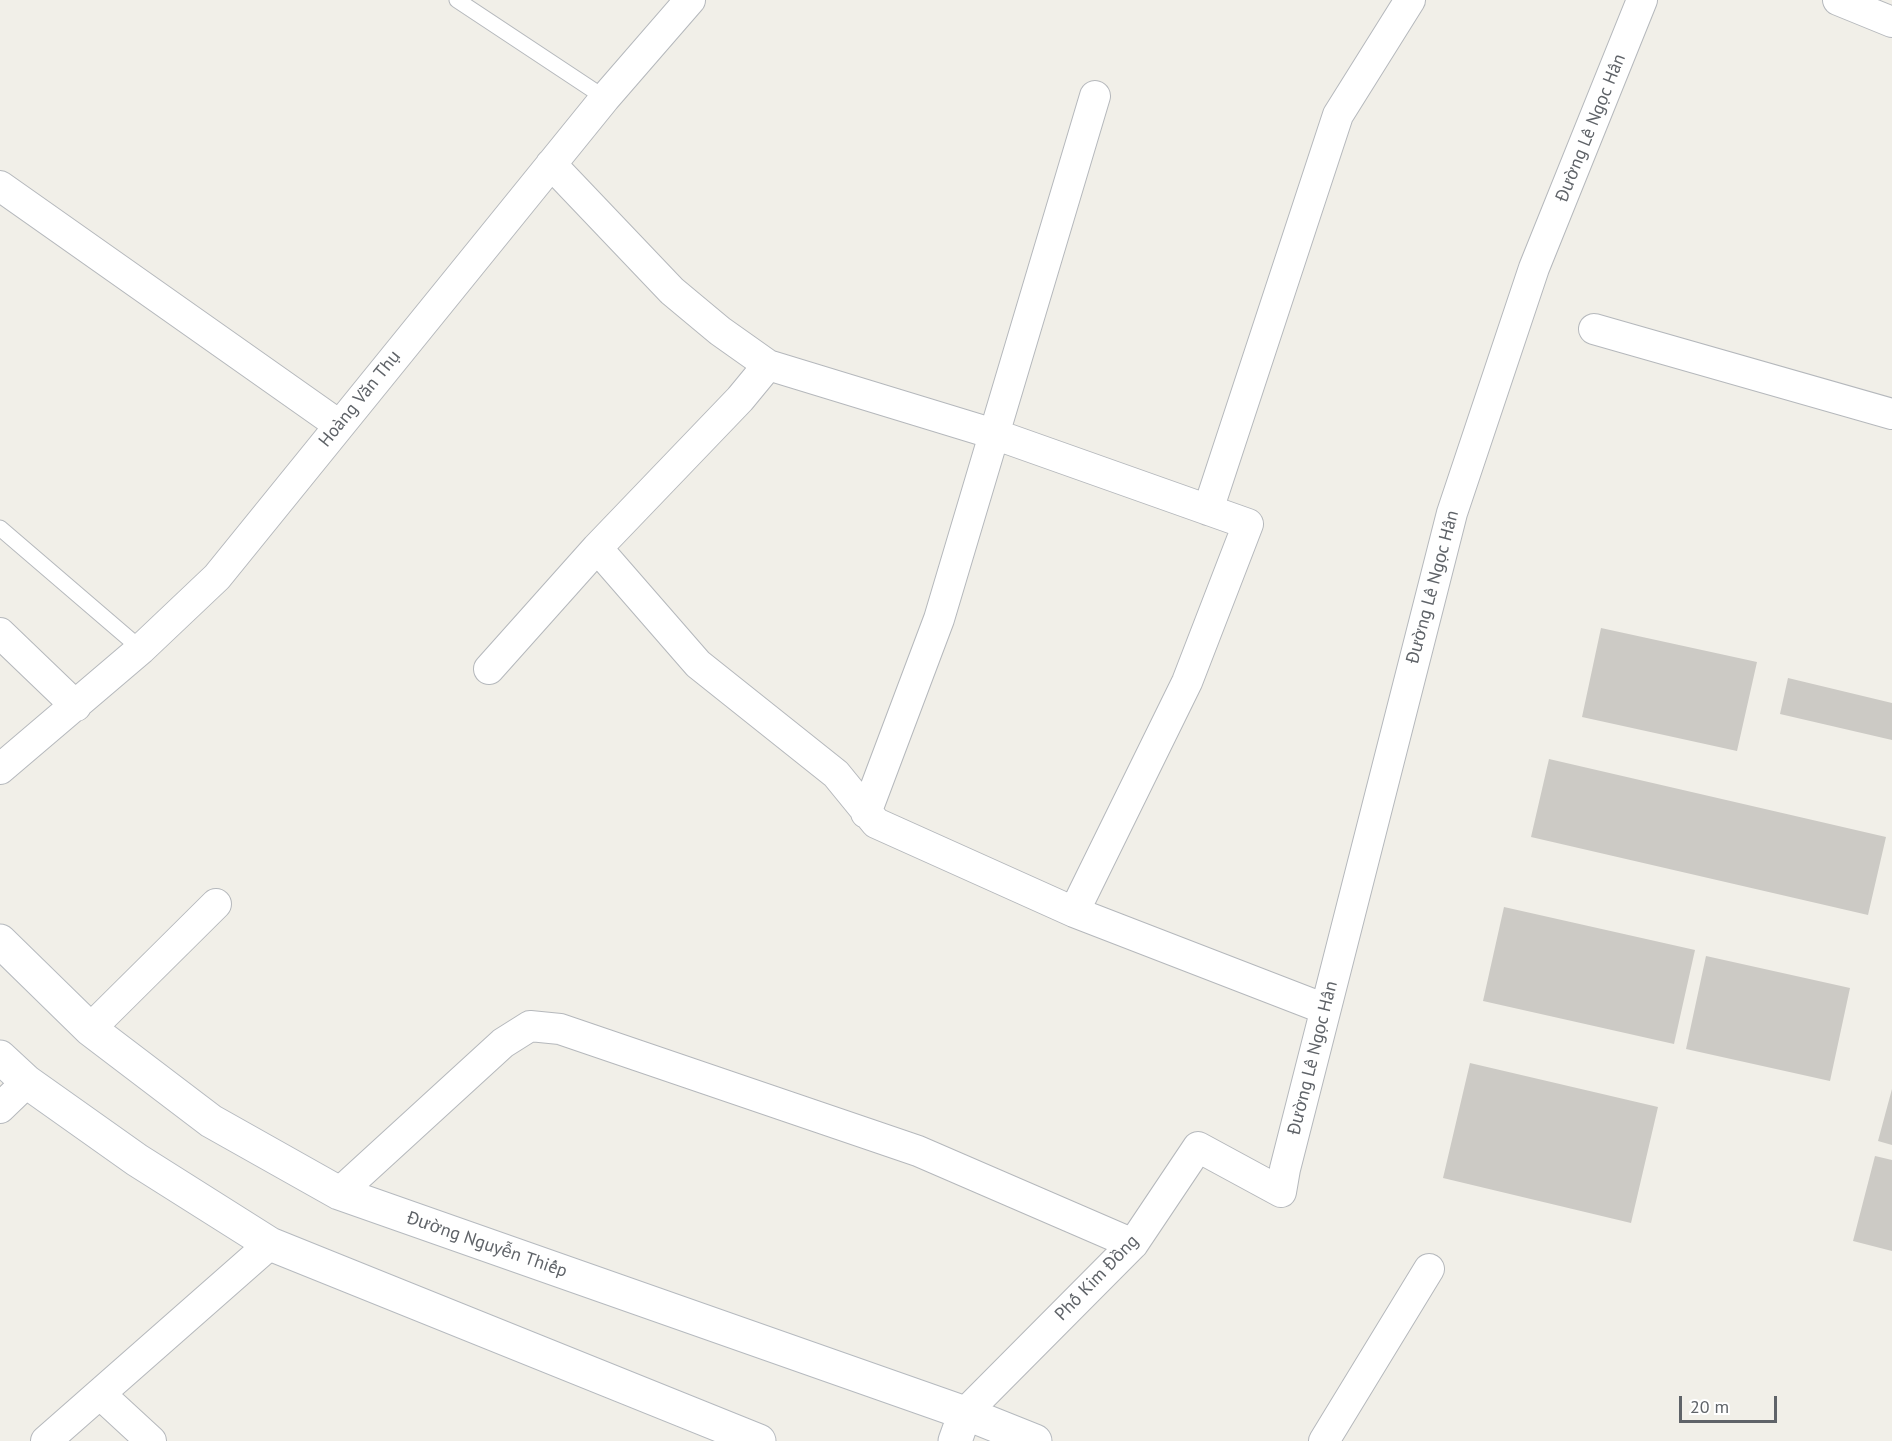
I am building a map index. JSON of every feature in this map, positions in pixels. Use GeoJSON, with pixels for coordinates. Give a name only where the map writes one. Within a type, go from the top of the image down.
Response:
{"type":"FeatureCollection","features":[{"type":"Feature","properties":{"kind":"street","name":"Hoàng Văn Thụ"},"geometry":{"type":"LineString","coordinates":[[0,769],[141,649],[217,577],[605,98],[690,0]]}},
{"type":"Feature","properties":{"kind":"street"},"geometry":{"type":"LineString","coordinates":[[1208,510],[1338,115],[1410,0]]}},
{"type":"Feature","properties":{"kind":"street","name":"Đường Lê Ngọc Hân"},"geometry":{"type":"LineString","coordinates":[[1281,1192],[1325,1009],[1452,513],[1534,268],[1642,0]]}},
{"type":"Feature","properties":{"kind":"street"},"geometry":{"type":"LineString","coordinates":[[1838,0],[1892,22]]}},
{"type":"Feature","properties":{"kind":"street"},"geometry":{"type":"LineString","coordinates":[[866,813],[939,619],[1095,96]]}},
{"type":"Feature","properties":{"kind":"street"},"geometry":{"type":"LineString","coordinates":[[551,164],[672,291],[720,331],[768,365],[994,434],[1248,524],[1187,682],[1074,912]]}},
{"type":"Feature","properties":{"kind":"street"},"geometry":{"type":"LineString","coordinates":[[0,186],[339,425]]}},
{"type":"Feature","properties":{"kind":"street"},"geometry":{"type":"LineString","coordinates":[[1594,329],[1892,414]]}},
{"type":"Feature","properties":{"kind":"street"},"geometry":{"type":"LineString","coordinates":[[489,669],[597,548],[740,399],[768,365]]}},
{"type":"Feature","properties":{"kind":"street"},"geometry":{"type":"LineString","coordinates":[[597,548],[698,664],[836,774],[876,823],[1074,912],[1325,1009]]}},
{"type":"Feature","properties":{"kind":"street"},"geometry":{"type":"LineString","coordinates":[[0,633],[76,706]]}},
{"type":"Feature","properties":{"kind":"street"},"geometry":{"type":"LineString","coordinates":[[90,1029],[216,904]]}},
{"type":"Feature","properties":{"kind":"street","name":"Đường Nguyễn Thiếp"},"geometry":{"type":"LineString","coordinates":[[0,942],[90,1029],[211,1121],[339,1193],[960,1427],[1035,1441]]}},
{"type":"Feature","properties":{"kind":"street"},"geometry":{"type":"LineString","coordinates":[[339,1193],[503,1043],[530,1026],[560,1029],[907,1147],[1133,1244]]}},
{"type":"Feature","properties":{"kind":"street"},"geometry":{"type":"LineString","coordinates":[[0,1057],[27,1082],[136,1160],[270,1244],[759,1441]]}},
{"type":"Feature","properties":{"kind":"street"},"geometry":{"type":"LineString","coordinates":[[0,1108],[27,1082]]}},
{"type":"Feature","properties":{"kind":"street","name":"Phố Kim Đồng"},"geometry":{"type":"LineString","coordinates":[[960,1427],[1133,1244],[1198,1147],[1281,1192]]}},
{"type":"Feature","properties":{"kind":"street"},"geometry":{"type":"LineString","coordinates":[[46,1441],[270,1244]]}},
{"type":"Feature","properties":{"kind":"street"},"geometry":{"type":"LineString","coordinates":[[1324,1441],[1429,1269]]}},
{"type":"Feature","properties":{"kind":"street"},"geometry":{"type":"LineString","coordinates":[[100,1394],[151,1441]]}},
{"type":"Feature","properties":{"kind":"lane"},"geometry":{"type":"LineString","coordinates":[[457,0],[605,98]]}},
{"type":"Feature","properties":{"kind":"lane"},"geometry":{"type":"LineString","coordinates":[[0,528],[141,649]]}},
{"type":"Feature","properties":{"kind":"building"},"geometry":{"type":"Polygon","coordinates":[[[1601,628],[1757,662],[1737,751],[1582,717],[1601,628]]]}},
{"type":"Feature","properties":{"kind":"building"},"geometry":{"type":"Polygon","coordinates":[[[1788,678],[1892,703],[1892,740],[1780,714],[1788,678]]]}},
{"type":"Feature","properties":{"kind":"building"},"geometry":{"type":"Polygon","coordinates":[[[1549,759],[1886,837],[1868,915],[1531,837],[1549,759]]]}},
{"type":"Feature","properties":{"kind":"building"},"geometry":{"type":"Polygon","coordinates":[[[1504,907],[1695,950],[1674,1044],[1483,1001],[1504,907]]]}},
{"type":"Feature","properties":{"kind":"building"},"geometry":{"type":"Polygon","coordinates":[[[1706,956],[1850,988],[1830,1081],[1686,1049],[1706,956]]]}},
{"type":"Feature","properties":{"kind":"building"},"geometry":{"type":"Polygon","coordinates":[[[1470,1063],[1658,1107],[1631,1223],[1443,1178],[1470,1063]]]}},
{"type":"Feature","properties":{"kind":"building"},"geometry":{"type":"Polygon","coordinates":[[[1892,1089],[1892,1145],[1878,1141],[1892,1089]]]}},
{"type":"Feature","properties":{"kind":"building"},"geometry":{"type":"Polygon","coordinates":[[[1875,1156],[1892,1160],[1892,1251],[1853,1241],[1875,1156]]]}}]}
